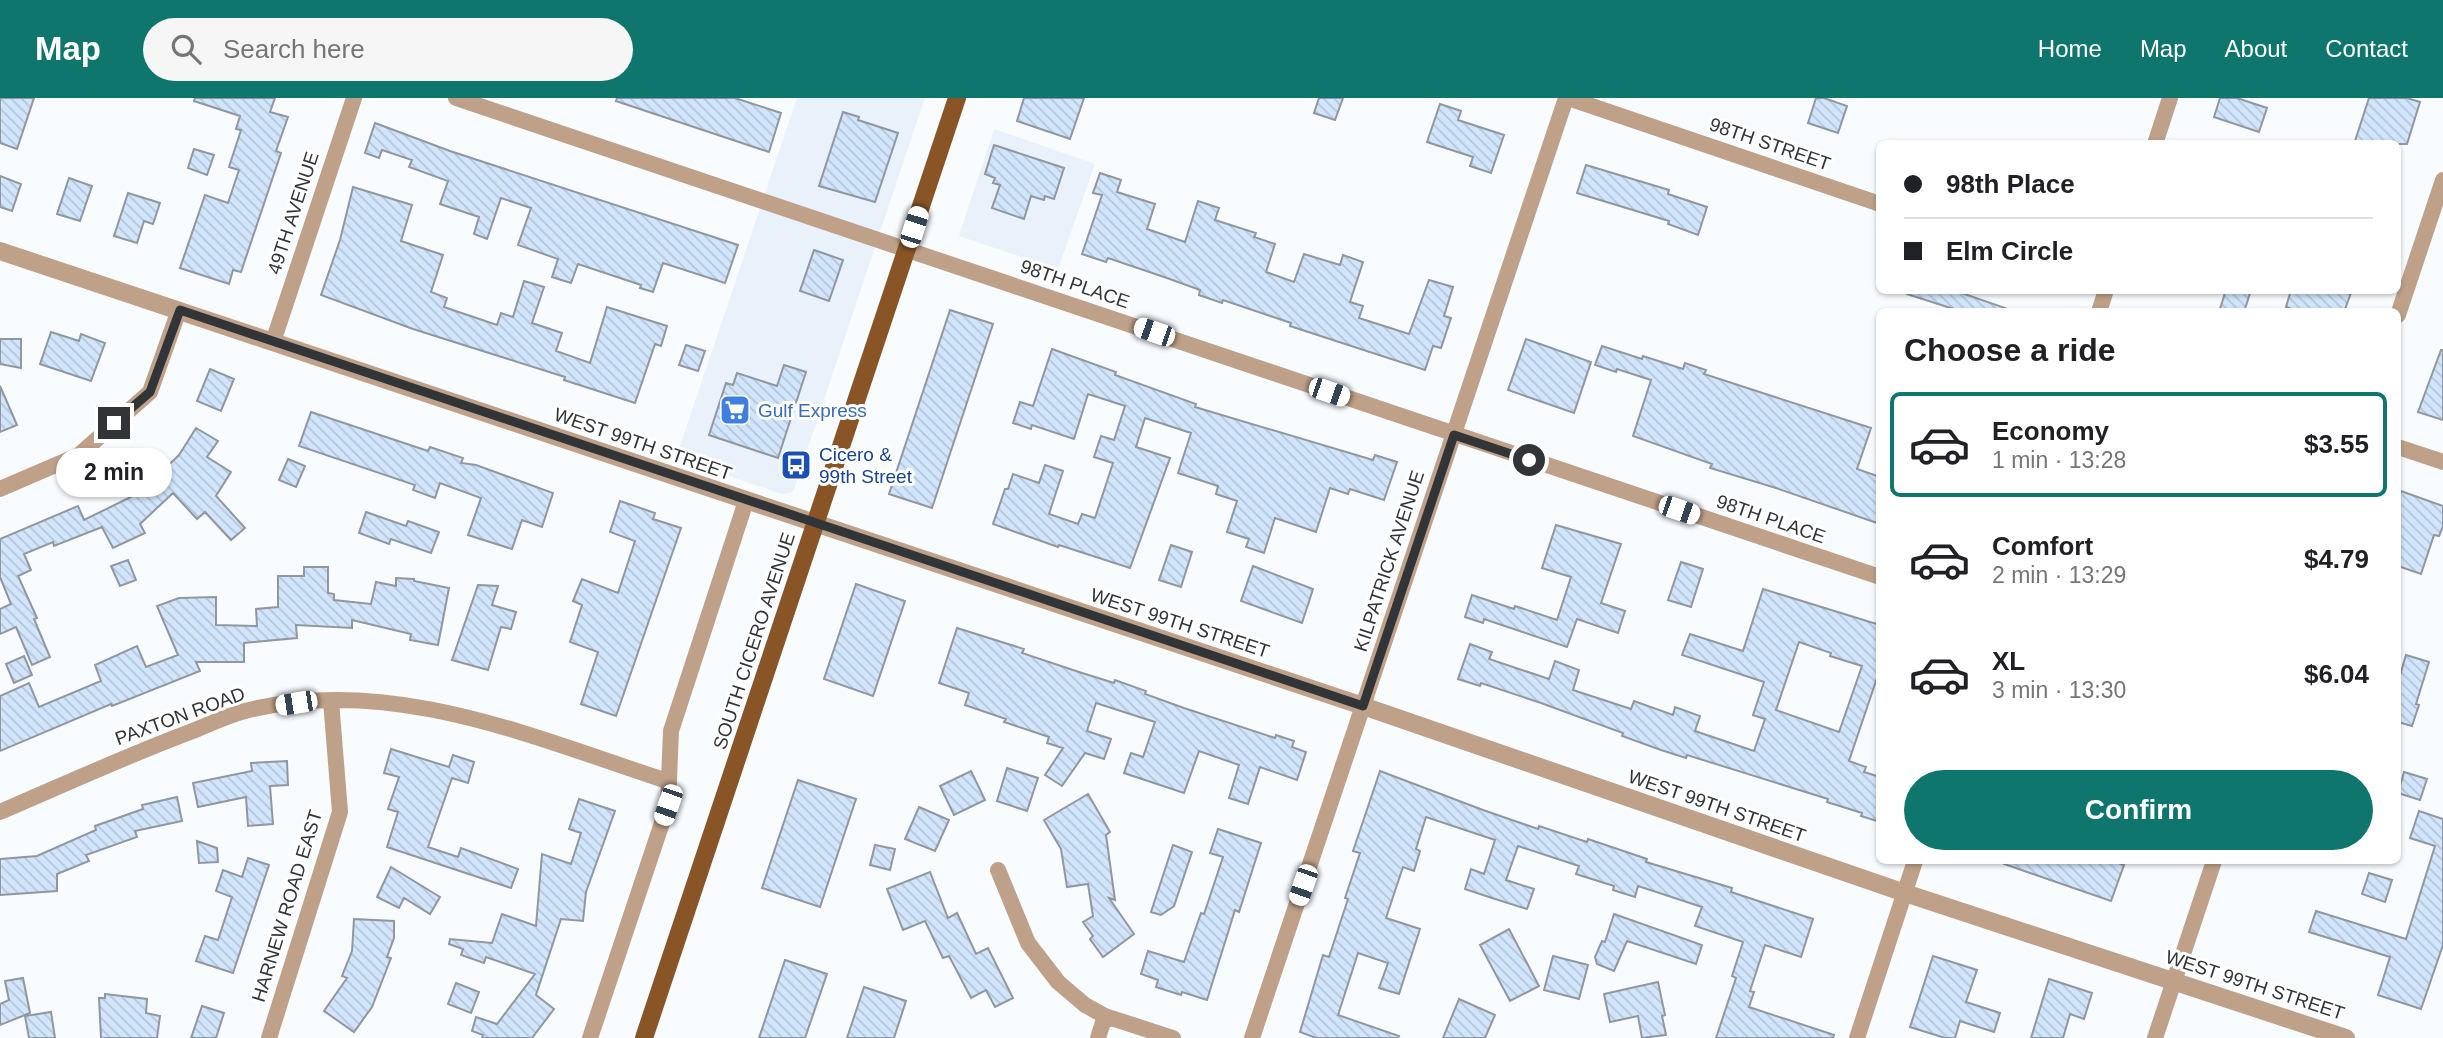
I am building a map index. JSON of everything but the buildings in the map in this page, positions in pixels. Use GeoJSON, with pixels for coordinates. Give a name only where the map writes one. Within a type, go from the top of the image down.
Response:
{"type":"FeatureCollection","features":[{"type":"Feature","properties":{"kind":"main road","name":"SOUTH CICERO AVENUE"},"geometry":{"type":"LineString","coordinates":[[644,1038],[957,98]]}},
{"type":"Feature","properties":{"kind":"street","name":"49TH AVENUE"},"geometry":{"type":"LineString","coordinates":[[273,342],[354,98]]}},
{"type":"Feature","properties":{"kind":"street","name":"98TH PLACE"},"geometry":{"type":"LineString","coordinates":[[456,98],[1876,577]]}},
{"type":"Feature","properties":{"kind":"street","name":"98TH STREET"},"geometry":{"type":"LineString","coordinates":[[1567,98],[1876,203]]}},
{"type":"Feature","properties":{"kind":"street","name":"KILPATRICK AVENUE"},"geometry":{"type":"LineString","coordinates":[[1252,1038],[1567,98]]}},
{"type":"Feature","properties":{"kind":"street"},"geometry":{"type":"LineString","coordinates":[[2156,140],[2170,98]]}},
{"type":"Feature","properties":{"kind":"street"},"geometry":{"type":"LineString","coordinates":[[2401,308],[2443,180]]}},
{"type":"Feature","properties":{"kind":"street","name":"WEST 99TH STREET"},"geometry":{"type":"LineString","coordinates":[[0,251],[1363,706],[1905,893],[2346,1038]]}},
{"type":"Feature","properties":{"kind":"street"},"geometry":{"type":"LineString","coordinates":[[0,489],[79,455],[150,392],[180,310]]}},
{"type":"Feature","properties":{"kind":"street"},"geometry":{"type":"LineString","coordinates":[[2401,448],[2443,462]]}},
{"type":"Feature","properties":{"kind":"street"},"geometry":{"type":"LineString","coordinates":[[590,1038],[668,805],[671,731],[746,500]]}},
{"type":"Feature","properties":{"kind":"street","name":"PAXTON ROAD"},"geometry":{"type":"LineString","coordinates":[[0,812],[158,744],[245,711],[331,701],[422,706],[492,724],[667,781]]}},
{"type":"Feature","properties":{"kind":"street","name":"HARNEW ROAD EAST"},"geometry":{"type":"LineString","coordinates":[[269,1038],[340,812],[331,701]]}},
{"type":"Feature","properties":{"kind":"street"},"geometry":{"type":"LineString","coordinates":[[1857,1038],[1914,864]]}},
{"type":"Feature","properties":{"kind":"street"},"geometry":{"type":"LineString","coordinates":[[2155,1038],[2213,864]]}},
{"type":"Feature","properties":{"kind":"street"},"geometry":{"type":"LineString","coordinates":[[998,870],[1028,943],[1058,982],[1085,1005],[1105,1016],[1173,1038]]}},
{"type":"Feature","properties":{"kind":"street"},"geometry":{"type":"LineString","coordinates":[[1098,1038],[1105,1016]]}},
{"type":"Feature","properties":{"kind":"shaded area"},"geometry":{"type":"Polygon","coordinates":[[[797,98],[925,98],[794,489],[791,493],[782,494],[676,458],[797,98]]]}},
{"type":"Feature","properties":{"kind":"shaded area"},"geometry":{"type":"Polygon","coordinates":[[[994,129],[1095,164],[1058,269],[959,236],[994,129]]]}},
{"type":"Feature","properties":{"kind":"place","name":"Gulf Express"},"geometry":{"type":"Point","coordinates":[735,410]}},
{"type":"Feature","properties":{"kind":"place","name":"Cicero & 99th Street"},"geometry":{"type":"Point","coordinates":[796,465]}},
{"type":"Feature","properties":{"kind":"route"},"geometry":{"type":"LineString","coordinates":[[114,423],[150,392],[180,310],[1363,706],[1454,435],[1529,460]]}}]}
